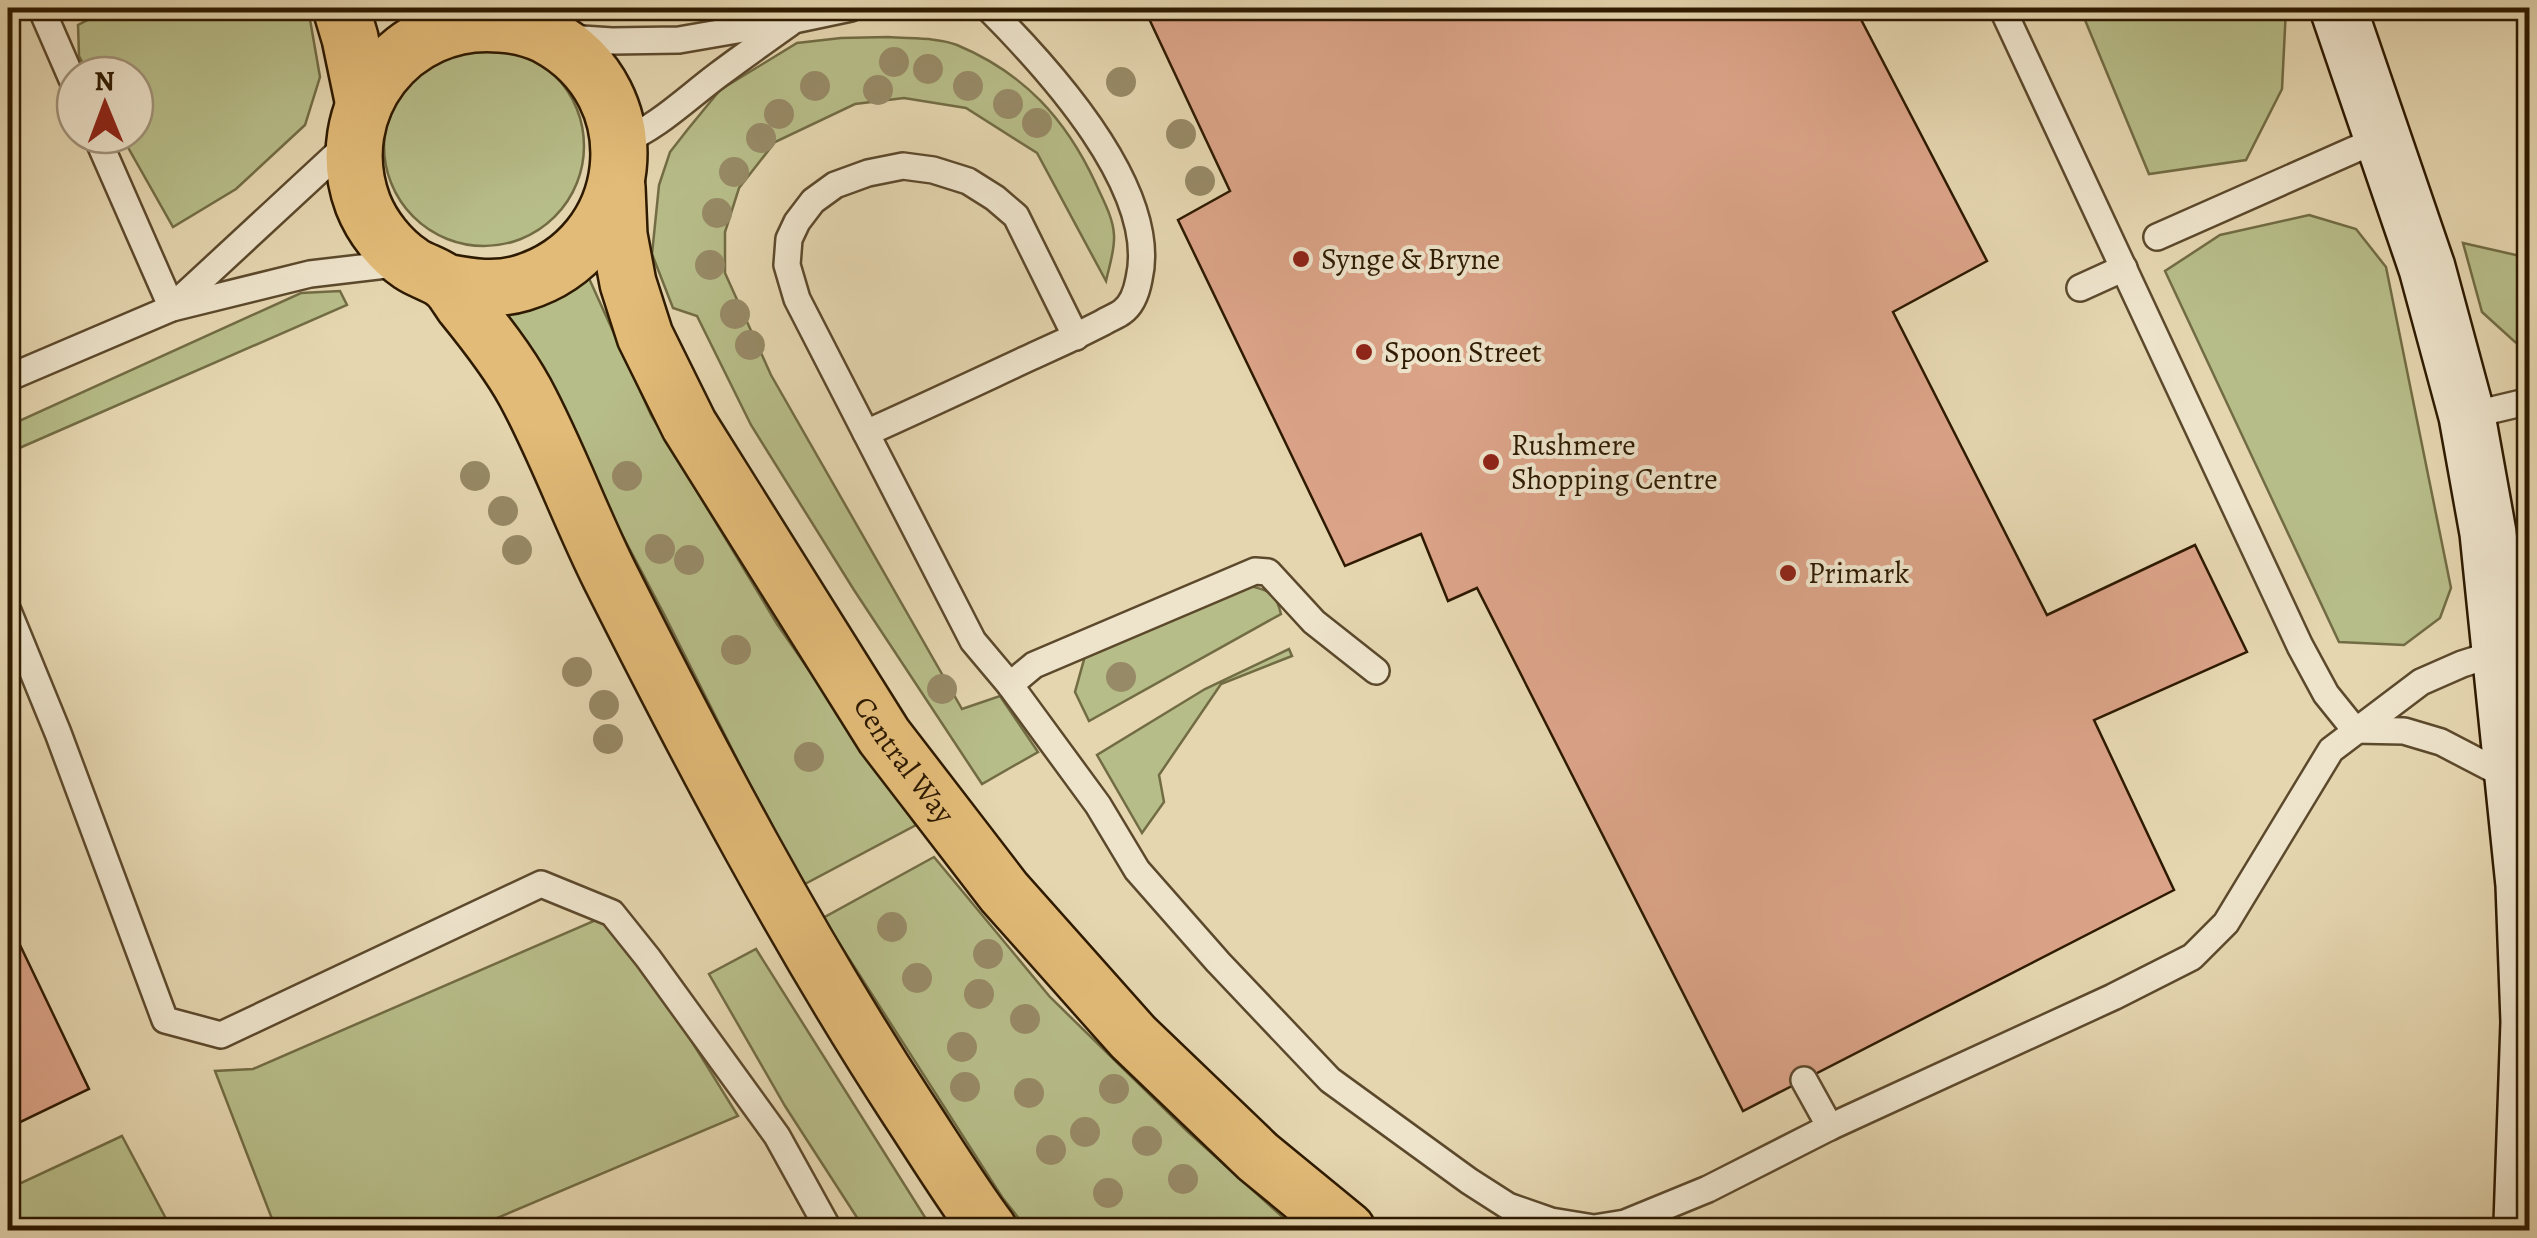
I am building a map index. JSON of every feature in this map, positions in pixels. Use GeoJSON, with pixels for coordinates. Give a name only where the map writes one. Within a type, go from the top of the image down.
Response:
{"type":"FeatureCollection","features":[{"type":"Feature","properties":{"kind":"highway"},"geometry":{"type":"LineString","coordinates":[[341,8],[350,38],[359,122],[355,174],[364,207],[382,238],[426,272],[484,332],[523,389],[607,570],[796,929],[861,1037],[989,1230]]}},
{"type":"Feature","properties":{"kind":"highway"},"geometry":{"type":"LineString","coordinates":[[359,122],[378,78],[398,56],[424,38],[452,27],[462,15],[515,25],[547,36],[583,63],[608,100],[618,165],[603,221],[581,250],[552,272],[518,285],[481,288],[426,272]]}},
{"type":"Feature","properties":{"kind":"highway","name":"Central Way"},"geometry":{"type":"LineString","coordinates":[[618,165],[619,235],[628,283],[645,336],[689,425],[884,736],[1004,892],[1133,1038],[1258,1157],[1347,1230]]}},
{"type":"Feature","properties":{"kind":"street"},"geometry":{"type":"LineString","coordinates":[[2338,8],[2427,268],[2467,416],[2488,533],[2524,884],[2529,1022],[2522,1228]]}},
{"type":"Feature","properties":{"kind":"lane"},"geometry":{"type":"LineString","coordinates":[[41,8],[61,55]]}},
{"type":"Feature","properties":{"kind":"lane"},"geometry":{"type":"LineString","coordinates":[[547,36],[612,42],[680,40],[852,8]]}},
{"type":"Feature","properties":{"kind":"lane"},"geometry":{"type":"LineString","coordinates":[[866,433],[1076,337],[1124,311],[1137,291],[1143,261],[1133,204],[1116,170],[1084,118],[988,8]]}},
{"type":"Feature","properties":{"kind":"lane"},"geometry":{"type":"LineString","coordinates":[[2002,8],[2300,646],[2326,694],[2355,730],[2404,731],[2441,742],[2514,780]]}},
{"type":"Feature","properties":{"kind":"lane"},"geometry":{"type":"LineString","coordinates":[[618,165],[639,135],[794,20]]}},
{"type":"Feature","properties":{"kind":"lane"},"geometry":{"type":"LineString","coordinates":[[172,308],[359,122]]}},
{"type":"Feature","properties":{"kind":"lane"},"geometry":{"type":"LineString","coordinates":[[2157,237],[2383,137]]}},
{"type":"Feature","properties":{"kind":"lane"},"geometry":{"type":"LineString","coordinates":[[105,155],[172,308]]}},
{"type":"Feature","properties":{"kind":"lane"},"geometry":{"type":"LineString","coordinates":[[1076,337],[1016,216],[968,181],[903,166],[868,173],[835,184],[813,202],[797,222],[790,239],[786,265],[797,299],[973,641],[1098,804],[1136,870],[1330,1080],[1469,1182],[1508,1206],[1551,1221],[1594,1228],[1625,1223],[1708,1189],[1830,1126],[2113,998],[2192,957],[2226,923],[2331,750],[2421,682],[2500,652]]}},
{"type":"Feature","properties":{"kind":"lane"},"geometry":{"type":"LineString","coordinates":[[2080,288],[2124,268]]}},
{"type":"Feature","properties":{"kind":"lane"},"geometry":{"type":"LineString","coordinates":[[8,378],[172,308],[310,274],[426,272]]}},
{"type":"Feature","properties":{"kind":"lane"},"geometry":{"type":"LineString","coordinates":[[2467,416],[2530,401]]}},
{"type":"Feature","properties":{"kind":"lane"},"geometry":{"type":"LineString","coordinates":[[1010,685],[1034,665],[1255,570],[1268,572],[1314,622],[1376,671]]}},
{"type":"Feature","properties":{"kind":"lane"},"geometry":{"type":"LineString","coordinates":[[8,611],[165,1020],[221,1036],[541,884],[612,913],[777,1136],[829,1230]]}},
{"type":"Feature","properties":{"kind":"lane"},"geometry":{"type":"LineString","coordinates":[[1804,1080],[1830,1126]]}},
{"type":"Feature","properties":{"kind":"green space"},"geometry":{"type":"Polygon","coordinates":[[[111,8],[308,8],[320,77],[305,125],[236,189],[173,227],[132,155],[155,155],[155,55],[79,55],[78,25],[111,8]]]}},
{"type":"Feature","properties":{"kind":"green space"},"geometry":{"type":"Polygon","coordinates":[[[2080,8],[2286,8],[2282,89],[2246,160],[2149,174],[2080,8]]]}},
{"type":"Feature","properties":{"kind":"green space"},"geometry":{"type":"Polygon","coordinates":[[[888,37],[949,42],[981,56],[1023,84],[1071,139],[1096,184],[1113,228],[1114,247],[1106,281],[1037,153],[966,108],[904,98],[855,104],[775,142],[739,188],[725,232],[725,273],[771,375],[962,709],[1000,696],[1038,752],[982,784],[751,425],[697,316],[673,308],[652,254],[659,185],[670,152],[720,90],[797,43],[888,37]]]}},
{"type":"Feature","properties":{"kind":"green space"},"geometry":{"type":"Polygon","coordinates":[[[484,46],[522,54],[555,75],[576,108],[584,146],[576,184],[555,217],[522,238],[484,246],[446,238],[413,217],[392,184],[384,146],[392,108],[413,75],[446,54],[484,46]]]}},
{"type":"Feature","properties":{"kind":"green space"},"geometry":{"type":"Polygon","coordinates":[[[2309,215],[2356,229],[2386,267],[2451,588],[2440,618],[2404,645],[2339,642],[2165,271],[2220,235],[2309,215]]]}},
{"type":"Feature","properties":{"kind":"green space"},"geometry":{"type":"Polygon","coordinates":[[[2463,243],[2529,258],[2529,350],[2482,312],[2463,243]]]}},
{"type":"Feature","properties":{"kind":"green space"},"geometry":{"type":"Polygon","coordinates":[[[587,274],[651,415],[777,624],[916,825],[801,886],[664,614],[502,308],[587,274]]]}},
{"type":"Feature","properties":{"kind":"green space"},"geometry":{"type":"Polygon","coordinates":[[[340,291],[347,305],[8,453],[8,426],[301,293],[340,291]]]}},
{"type":"Feature","properties":{"kind":"green space"},"geometry":{"type":"Polygon","coordinates":[[[1239,584],[1271,594],[1281,614],[1089,721],[1075,692],[1085,656],[1239,584]]]}},
{"type":"Feature","properties":{"kind":"green space"},"geometry":{"type":"Polygon","coordinates":[[[1289,649],[1292,656],[1221,684],[1159,775],[1164,802],[1142,833],[1097,755],[1205,689],[1289,649]]]}},
{"type":"Feature","properties":{"kind":"green space"},"geometry":{"type":"Polygon","coordinates":[[[934,857],[1050,997],[1187,1131],[1297,1230],[1028,1230],[1002,1197],[823,918],[934,857]]]}},
{"type":"Feature","properties":{"kind":"green space"},"geometry":{"type":"Polygon","coordinates":[[[612,913],[738,1116],[469,1230],[274,1224],[215,1071],[253,1069],[612,913]]]}},
{"type":"Feature","properties":{"kind":"green space"},"geometry":{"type":"Polygon","coordinates":[[[756,949],[933,1230],[865,1230],[785,1106],[709,974],[756,949]]]}},
{"type":"Feature","properties":{"kind":"green space"},"geometry":{"type":"Polygon","coordinates":[[[122,1136],[172,1230],[8,1230],[8,1189],[122,1136]]]}},
{"type":"Feature","properties":{"kind":"building"},"geometry":{"type":"Polygon","coordinates":[[[1144,8],[1855,8],[1987,261],[1893,312],[2047,615],[2195,545],[2247,652],[2094,720],[2174,890],[1743,1111],[1477,588],[1448,601],[1421,534],[1345,566],[1178,220],[1230,191],[1144,8]]]}},
{"type":"Feature","properties":{"kind":"building"},"geometry":{"type":"Polygon","coordinates":[[[8,920],[89,1089],[8,1128],[8,920]]]}},
{"type":"Feature","properties":{"kind":"place","name":"Synge & Bryne"},"geometry":{"type":"Point","coordinates":[1301,259]}},
{"type":"Feature","properties":{"kind":"place","name":"Spoon Street"},"geometry":{"type":"Point","coordinates":[1364,352]}},
{"type":"Feature","properties":{"kind":"place","name":"Rushmere Shopping Centre"},"geometry":{"type":"Point","coordinates":[1491,462]}},
{"type":"Feature","properties":{"kind":"place","name":"Primark"},"geometry":{"type":"Point","coordinates":[1788,573]}}]}
